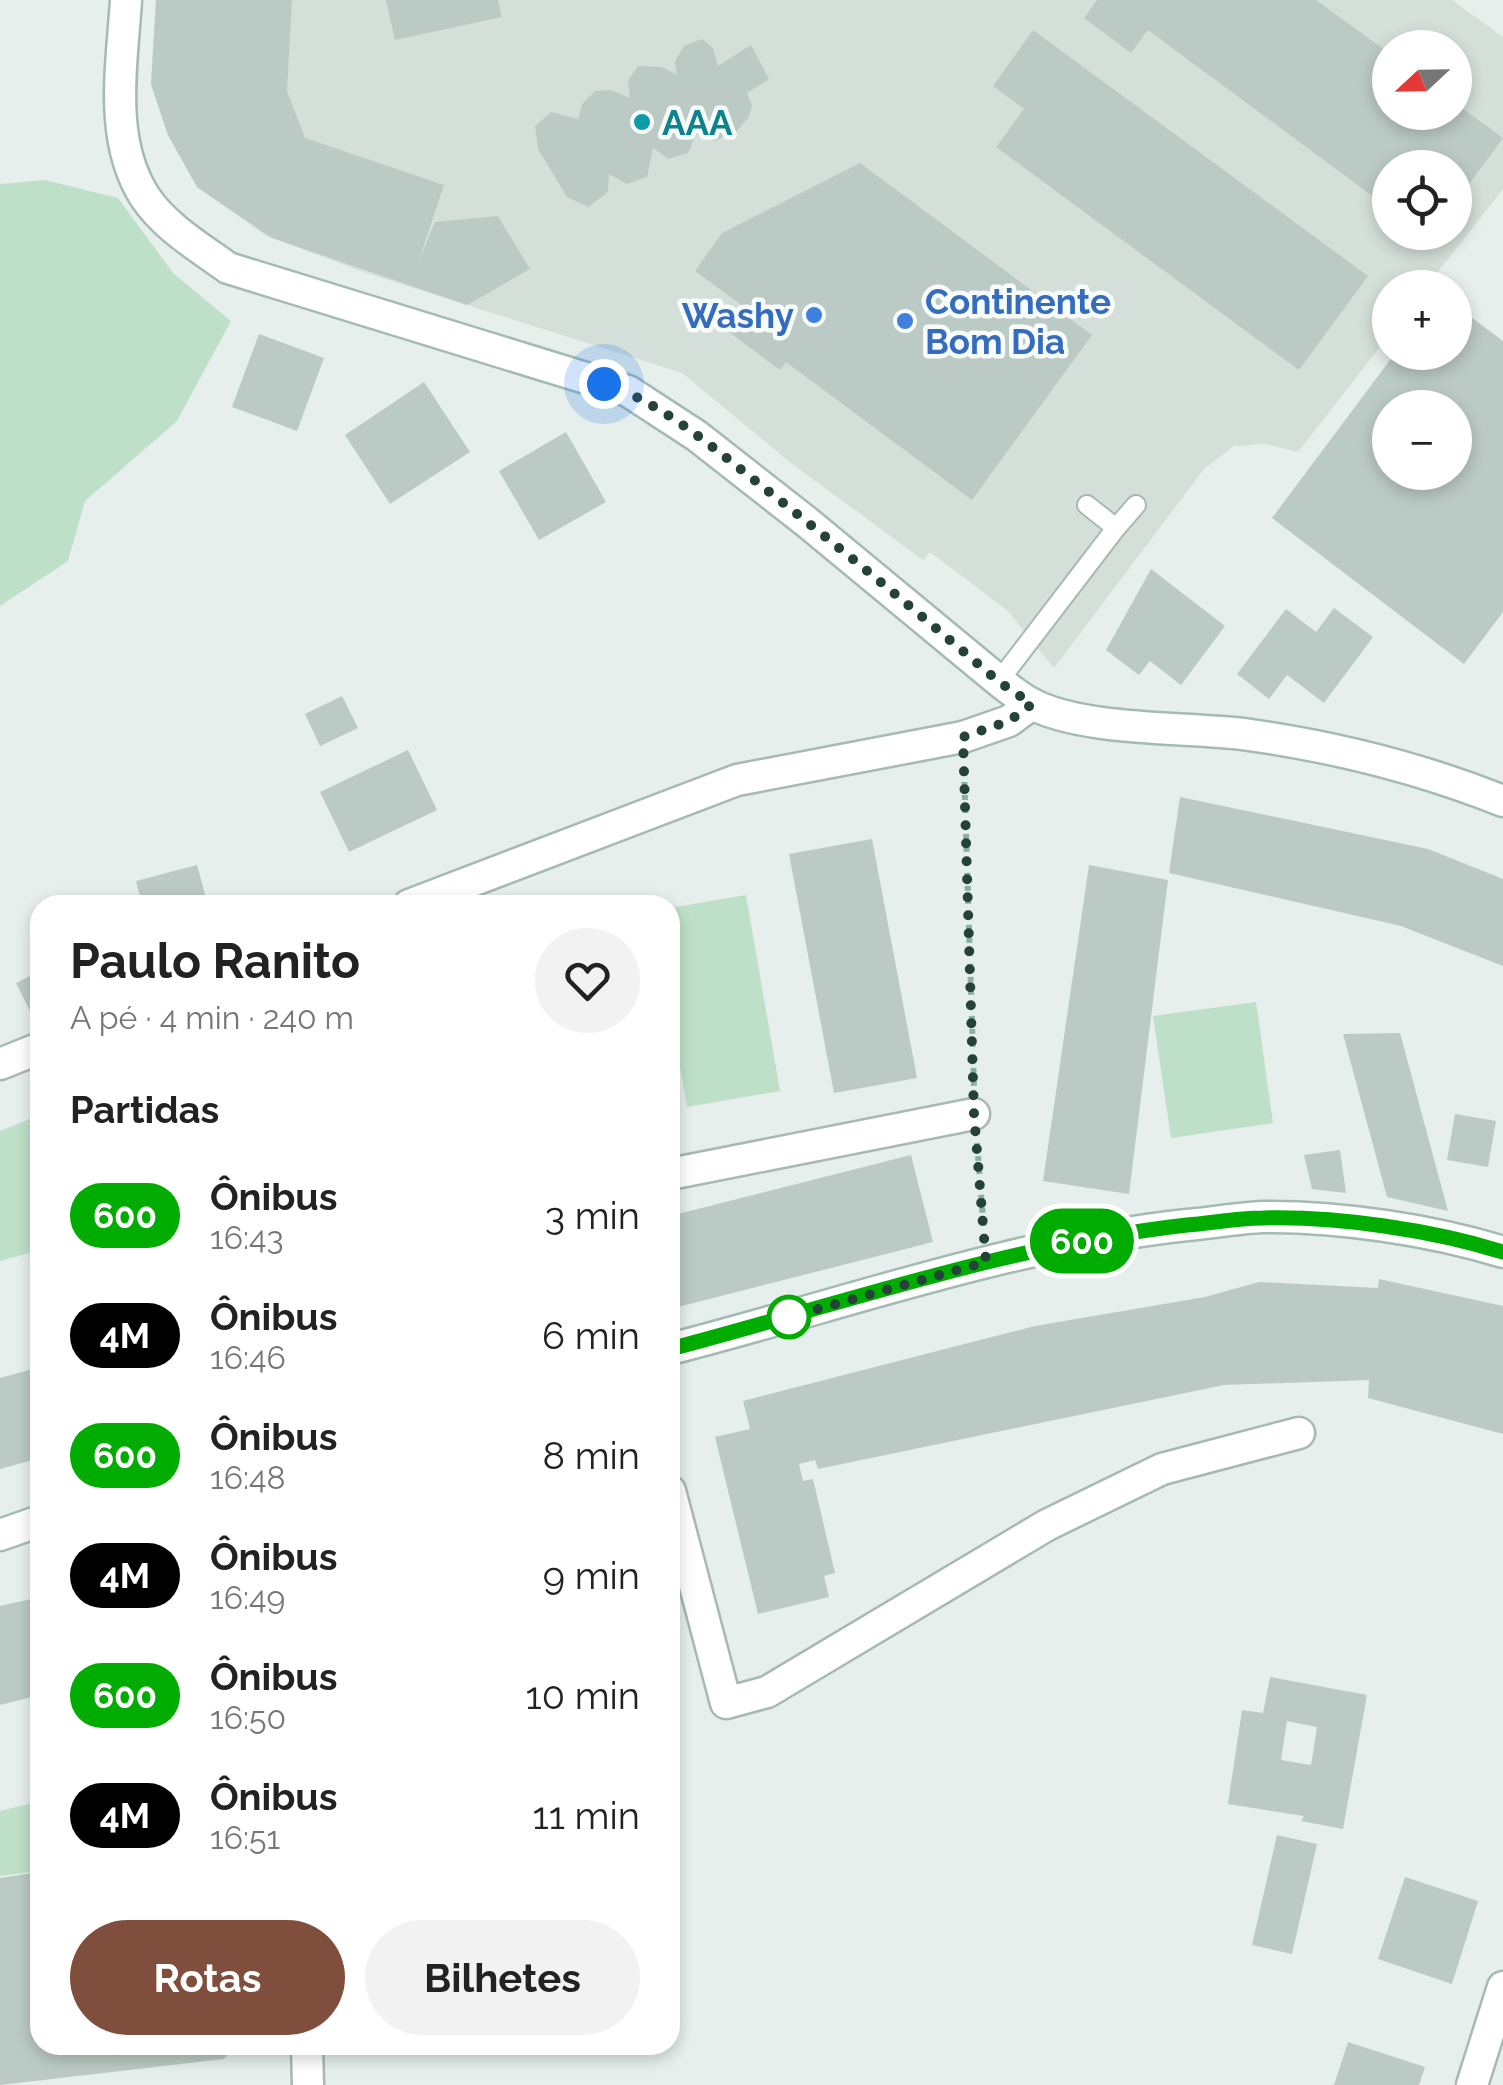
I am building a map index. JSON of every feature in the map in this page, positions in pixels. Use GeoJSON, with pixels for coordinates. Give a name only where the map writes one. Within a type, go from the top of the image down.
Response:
{"type":"FeatureCollection","features":[{"type":"Feature","properties":{"kind":"street"},"geometry":{"type":"LineString","coordinates":[[126,0],[121,84],[123,149],[146,198],[179,234],[228,268],[628,392],[698,436],[999,682],[1032,704],[1090,719],[1242,734],[1351,754],[1408,768],[1503,801]]}},
{"type":"Feature","properties":{"kind":"street"},"geometry":{"type":"LineString","coordinates":[[435,895],[737,780],[963,737],[1009,721],[1032,704]]}},
{"type":"Feature","properties":{"kind":"street"},"geometry":{"type":"LineString","coordinates":[[0,1064],[30,1052]]}},
{"type":"Feature","properties":{"kind":"street"},"geometry":{"type":"LineString","coordinates":[[680,1172],[974,1114]]}},
{"type":"Feature","properties":{"kind":"street"},"geometry":{"type":"LineString","coordinates":[[680,1346],[986,1262],[1076,1242],[1263,1218],[1353,1224],[1455,1238],[1503,1252]]}},
{"type":"Feature","properties":{"kind":"street"},"geometry":{"type":"LineString","coordinates":[[680,1529],[726,1703],[767,1692],[1047,1524],[1162,1469],[1299,1433]]}},
{"type":"Feature","properties":{"kind":"street"},"geometry":{"type":"LineString","coordinates":[[0,1534],[30,1525]]}},
{"type":"Feature","properties":{"kind":"street"},"geometry":{"type":"LineString","coordinates":[[1472,2085],[1503,1987]]}},
{"type":"Feature","properties":{"kind":"street"},"geometry":{"type":"LineString","coordinates":[[306,2055],[308,2085]]}},
{"type":"Feature","properties":{"kind":"lane"},"geometry":{"type":"LineString","coordinates":[[1087,505],[1116,528]]}},
{"type":"Feature","properties":{"kind":"lane"},"geometry":{"type":"LineString","coordinates":[[999,682],[1136,505]]}},
{"type":"Feature","properties":{"kind":"path"},"geometry":{"type":"LineString","coordinates":[[963,737],[974,1114],[986,1262]]}},
{"type":"Feature","properties":{"kind":"shaded area"},"geometry":{"type":"Polygon","coordinates":[[[156,0],[1452,0],[1503,37],[1503,189],[1472,228],[1472,150],[1372,150],[1372,250],[1455,250],[1439,270],[1372,270],[1372,357],[1298,452],[1266,444],[1234,446],[1204,469],[1054,668],[1008,611],[930,552],[923,560],[791,463],[682,373],[363,272],[265,235],[197,187],[168,135],[151,84],[156,0]]]}},
{"type":"Feature","properties":{"kind":"green space"},"geometry":{"type":"Polygon","coordinates":[[[45,180],[118,198],[173,273],[231,321],[177,421],[85,501],[68,561],[0,606],[0,184],[45,180]]]}},
{"type":"Feature","properties":{"kind":"green space"},"geometry":{"type":"Polygon","coordinates":[[[746,895],[780,1091],[687,1107],[680,1066],[680,906],[746,895]]]}},
{"type":"Feature","properties":{"kind":"green space"},"geometry":{"type":"Polygon","coordinates":[[[1256,1002],[1273,1123],[1171,1138],[1153,1016],[1256,1002]]]}},
{"type":"Feature","properties":{"kind":"green space"},"geometry":{"type":"Polygon","coordinates":[[[30,1119],[30,1253],[0,1261],[0,1131],[30,1119]]]}},
{"type":"Feature","properties":{"kind":"green space"},"geometry":{"type":"Polygon","coordinates":[[[30,1804],[30,1872],[0,1876],[0,1811],[30,1804]]]}},
{"type":"Feature","properties":{"kind":"building"},"geometry":{"type":"Polygon","coordinates":[[[156,0],[292,0],[287,91],[305,138],[444,185],[419,260],[435,222],[498,216],[530,269],[467,305],[272,238],[197,187],[168,135],[151,84],[156,0]]]}},
{"type":"Feature","properties":{"kind":"building"},"geometry":{"type":"Polygon","coordinates":[[[386,0],[498,0],[502,17],[395,40],[386,0]]]}},
{"type":"Feature","properties":{"kind":"building"},"geometry":{"type":"Polygon","coordinates":[[[1097,0],[1316,0],[1372,41],[1372,130],[1472,130],[1472,115],[1503,138],[1472,180],[1472,150],[1372,150],[1372,196],[1148,30],[1131,53],[1084,18],[1097,0]]]}},
{"type":"Feature","properties":{"kind":"building"},"geometry":{"type":"Polygon","coordinates":[[[1033,30],[1368,276],[1299,370],[996,147],[1024,109],[993,86],[1033,30]]]}},
{"type":"Feature","properties":{"kind":"building","name":"AAA"},"geometry":{"type":"Polygon","coordinates":[[[702,39],[713,48],[718,66],[751,45],[769,79],[747,93],[752,105],[749,117],[736,132],[714,141],[694,126],[688,153],[668,159],[653,148],[647,177],[627,184],[609,174],[608,192],[588,207],[567,197],[538,149],[535,126],[551,112],[578,119],[582,104],[595,91],[611,90],[630,98],[628,80],[638,66],[662,67],[677,75],[675,61],[684,46],[702,39]]]}},
{"type":"Feature","properties":{"kind":"building","name":"Continente Bom Dia"},"geometry":{"type":"Polygon","coordinates":[[[860,163],[1092,335],[972,500],[786,362],[780,370],[729,332],[747,309],[695,271],[722,233],[860,163]]]}},
{"type":"Feature","properties":{"kind":"building"},"geometry":{"type":"Polygon","coordinates":[[[1472,318],[1503,341],[1503,612],[1464,664],[1272,518],[1383,370],[1472,370],[1472,318]]]}},
{"type":"Feature","properties":{"kind":"building"},"geometry":{"type":"Polygon","coordinates":[[[259,334],[324,358],[297,431],[232,407],[259,334]]]}},
{"type":"Feature","properties":{"kind":"building"},"geometry":{"type":"Polygon","coordinates":[[[424,382],[470,452],[390,504],[345,435],[424,382]]]}},
{"type":"Feature","properties":{"kind":"building"},"geometry":{"type":"Polygon","coordinates":[[[566,432],[606,502],[539,540],[499,471],[566,432]]]}},
{"type":"Feature","properties":{"kind":"building"},"geometry":{"type":"Polygon","coordinates":[[[1151,569],[1225,626],[1181,685],[1150,661],[1139,675],[1106,650],[1151,569]]]}},
{"type":"Feature","properties":{"kind":"building"},"geometry":{"type":"Polygon","coordinates":[[[1334,608],[1373,637],[1324,703],[1287,675],[1269,699],[1237,674],[1286,609],[1316,632],[1334,608]]]}},
{"type":"Feature","properties":{"kind":"building"},"geometry":{"type":"Polygon","coordinates":[[[342,696],[358,728],[320,746],[305,714],[342,696]]]}},
{"type":"Feature","properties":{"kind":"building"},"geometry":{"type":"Polygon","coordinates":[[[408,750],[437,810],[349,852],[320,792],[408,750]]]}},
{"type":"Feature","properties":{"kind":"building"},"geometry":{"type":"Polygon","coordinates":[[[1180,797],[1428,849],[1503,879],[1503,966],[1401,926],[1169,873],[1180,797]]]}},
{"type":"Feature","properties":{"kind":"building"},"geometry":{"type":"Polygon","coordinates":[[[872,839],[917,1078],[834,1093],[789,854],[872,839]]]}},
{"type":"Feature","properties":{"kind":"building"},"geometry":{"type":"Polygon","coordinates":[[[197,865],[205,895],[140,895],[136,881],[197,865]]]}},
{"type":"Feature","properties":{"kind":"building"},"geometry":{"type":"Polygon","coordinates":[[[1089,865],[1168,880],[1129,1194],[1043,1181],[1089,865]]]}},
{"type":"Feature","properties":{"kind":"building"},"geometry":{"type":"Polygon","coordinates":[[[30,976],[30,1011],[16,983],[30,976]]]}},
{"type":"Feature","properties":{"kind":"building"},"geometry":{"type":"Polygon","coordinates":[[[1400,1033],[1448,1211],[1387,1197],[1343,1034],[1400,1033]]]}},
{"type":"Feature","properties":{"kind":"building"},"geometry":{"type":"Polygon","coordinates":[[[1455,1114],[1496,1121],[1488,1167],[1447,1160],[1455,1114]]]}},
{"type":"Feature","properties":{"kind":"building"},"geometry":{"type":"Polygon","coordinates":[[[1340,1150],[1346,1193],[1312,1189],[1304,1155],[1340,1150]]]}},
{"type":"Feature","properties":{"kind":"building"},"geometry":{"type":"Polygon","coordinates":[[[911,1155],[933,1242],[680,1306],[680,1213],[911,1155]]]}},
{"type":"Feature","properties":{"kind":"building"},"geometry":{"type":"Polygon","coordinates":[[[1379,1279],[1503,1306],[1503,1434],[1368,1398],[1369,1380],[1224,1385],[818,1469],[815,1460],[799,1464],[803,1481],[813,1479],[835,1573],[824,1576],[829,1597],[758,1614],[715,1437],[750,1429],[743,1401],[1035,1326],[1205,1297],[1259,1282],[1378,1288],[1379,1279]]]}},
{"type":"Feature","properties":{"kind":"building"},"geometry":{"type":"Polygon","coordinates":[[[30,1370],[30,1461],[0,1469],[0,1378],[30,1370]]]}},
{"type":"Feature","properties":{"kind":"building"},"geometry":{"type":"Polygon","coordinates":[[[30,1599],[30,1698],[0,1705],[0,1606],[30,1599]]]}},
{"type":"Feature","properties":{"kind":"building"},"geometry":{"type":"Polygon","coordinates":[[[1270,1677],[1367,1695],[1343,1829],[1301,1821],[1304,1816],[1228,1804],[1242,1710],[1263,1713],[1270,1677]],[[1287,1721],[1281,1760],[1311,1765],[1317,1727],[1287,1721]]]}},
{"type":"Feature","properties":{"kind":"building"},"geometry":{"type":"Polygon","coordinates":[[[1277,1835],[1317,1844],[1292,1954],[1252,1945],[1277,1835]]]}},
{"type":"Feature","properties":{"kind":"building"},"geometry":{"type":"Polygon","coordinates":[[[30,1874],[30,2055],[227,2055],[224,2059],[0,2085],[0,1878],[30,1874]]]}},
{"type":"Feature","properties":{"kind":"building"},"geometry":{"type":"Polygon","coordinates":[[[1405,1877],[1478,1901],[1452,1984],[1378,1959],[1405,1877]]]}},
{"type":"Feature","properties":{"kind":"building"},"geometry":{"type":"Polygon","coordinates":[[[1348,2042],[1425,2067],[1419,2085],[1334,2085],[1348,2042]]]}},
{"type":"Feature","properties":{"kind":"bus line","name":"600"},"geometry":{"type":"LineString","coordinates":[[680,1346],[986,1262],[1060,1244],[1159,1228],[1263,1218],[1353,1224],[1455,1238],[1503,1252]]}},
{"type":"Feature","properties":{"kind":"place","name":"AAA"},"geometry":{"type":"Point","coordinates":[642,122]}},
{"type":"Feature","properties":{"kind":"place","name":"Washy"},"geometry":{"type":"Point","coordinates":[814,315]}},
{"type":"Feature","properties":{"kind":"place","name":"Continente Bom Dia"},"geometry":{"type":"Point","coordinates":[905,321]}},
{"type":"Feature","properties":{"kind":"route"},"geometry":{"type":"LineString","coordinates":[[604,384],[628,392],[698,436],[999,682],[1032,704],[1009,721],[963,737],[974,1114],[986,1262],[789,1317]]}}]}
